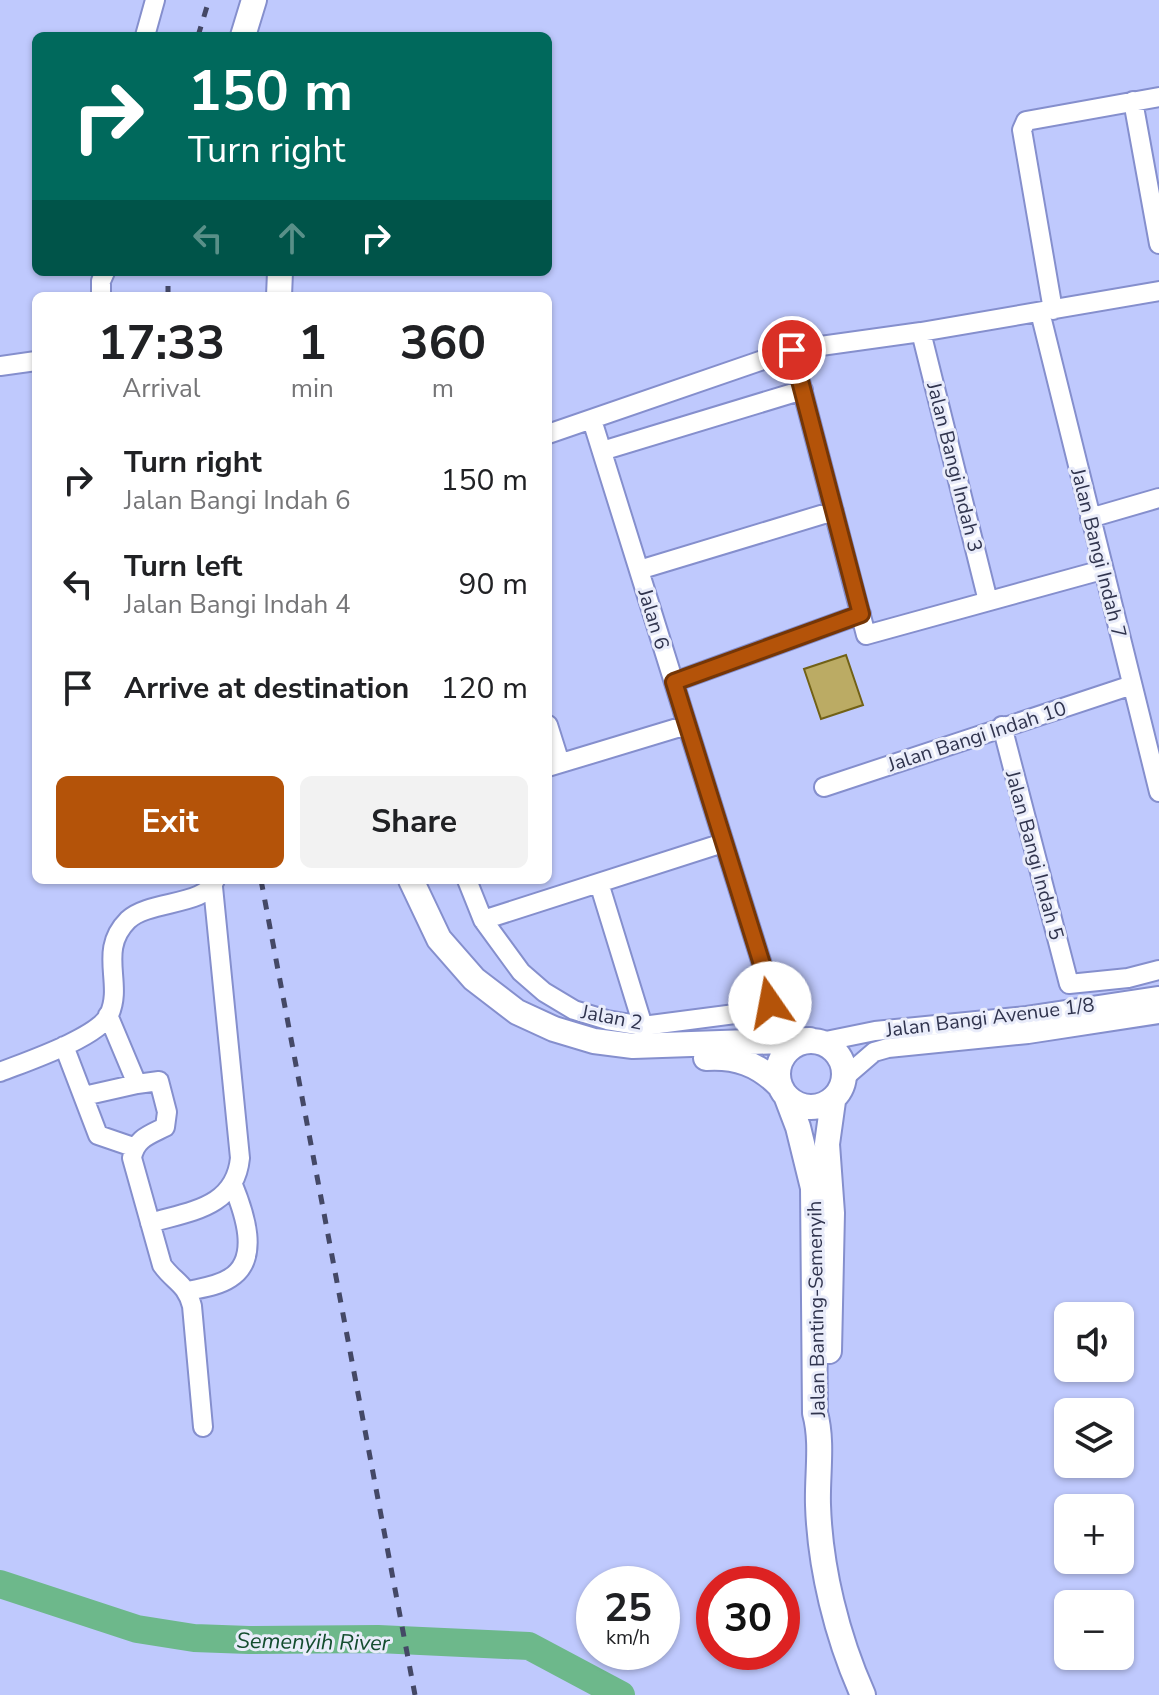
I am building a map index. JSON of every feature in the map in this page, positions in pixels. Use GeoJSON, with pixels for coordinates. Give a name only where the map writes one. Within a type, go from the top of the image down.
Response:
{"type":"FeatureCollection","features":[{"type":"Feature","properties":{"kind":"main road"},"geometry":{"type":"LineString","coordinates":[[244,32],[254,0]]}},
{"type":"Feature","properties":{"kind":"main road"},"geometry":{"type":"LineString","coordinates":[[411,884],[425,936],[455,979],[502,1020],[550,1045],[592,1058],[632,1062],[718,1057],[736,1059],[754,1064],[797,1105],[810,1108],[822,1107],[833,1101],[842,1090],[845,1077],[840,1055],[816,1041],[633,1046],[594,1041],[554,1029],[517,1012],[474,979],[439,939],[412,884]]}},
{"type":"Feature","properties":{"kind":"main road"},"geometry":{"type":"LineString","coordinates":[[783,1092],[778,1069],[783,1055],[795,1045],[816,1041]]}},
{"type":"Feature","properties":{"kind":"main road","name":"Jalan Banting-Semenyih"},"geometry":{"type":"LineString","coordinates":[[783,1092],[798,1127],[813,1188],[818,1508],[828,1584],[851,1668],[863,1695]]}},
{"type":"Feature","properties":{"kind":"main road","name":"Jalan Banting-Semenyih"},"geometry":{"type":"LineString","coordinates":[[819,1427],[826,1415],[833,1284],[827,1144],[833,1101]]}},
{"type":"Feature","properties":{"kind":"street"},"geometry":{"type":"LineString","coordinates":[[146,32],[155,0]]}},
{"type":"Feature","properties":{"kind":"street"},"geometry":{"type":"LineString","coordinates":[[1159,97],[1133,101],[1159,244]]}},
{"type":"Feature","properties":{"kind":"street","name":"Jalan Bangi Indah 7"},"geometry":{"type":"LineString","coordinates":[[1133,101],[1026,121],[1022,130],[1046,311],[1102,570],[1159,792]]}},
{"type":"Feature","properties":{"kind":"street"},"geometry":{"type":"LineString","coordinates":[[552,433],[792,350],[921,332],[1159,291]]}},
{"type":"Feature","properties":{"kind":"street","name":"Jalan Bangi Indah 3"},"geometry":{"type":"LineString","coordinates":[[921,332],[988,601]]}},
{"type":"Feature","properties":{"kind":"street"},"geometry":{"type":"LineString","coordinates":[[792,350],[866,635],[1102,570]]}},
{"type":"Feature","properties":{"kind":"street"},"geometry":{"type":"LineString","coordinates":[[0,366],[32,362]]}},
{"type":"Feature","properties":{"kind":"street"},"geometry":{"type":"LineString","coordinates":[[602,451],[803,390]]}},
{"type":"Feature","properties":{"kind":"street","name":"Jalan 6"},"geometry":{"type":"LineString","coordinates":[[592,420],[770,990],[770,1003]]}},
{"type":"Feature","properties":{"kind":"street"},"geometry":{"type":"LineString","coordinates":[[1090,518],[1159,498]]}},
{"type":"Feature","properties":{"kind":"street"},"geometry":{"type":"LineString","coordinates":[[639,570],[834,511]]}},
{"type":"Feature","properties":{"kind":"street"},"geometry":{"type":"LineString","coordinates":[[674,682],[861,614]]}},
{"type":"Feature","properties":{"kind":"street","name":"Jalan Bangi Indah 10"},"geometry":{"type":"LineString","coordinates":[[824,787],[1132,685]]}},
{"type":"Feature","properties":{"kind":"street"},"geometry":{"type":"LineString","coordinates":[[554,765],[687,725]]}},
{"type":"Feature","properties":{"kind":"street","name":"Jalan Bangi Indah 5"},"geometry":{"type":"LineString","coordinates":[[1002,726],[1069,984],[1128,978],[1159,970]]}},
{"type":"Feature","properties":{"kind":"street"},"geometry":{"type":"LineString","coordinates":[[483,920],[723,843]]}},
{"type":"Feature","properties":{"kind":"street"},"geometry":{"type":"LineString","coordinates":[[599,883],[643,1026]]}},
{"type":"Feature","properties":{"kind":"street"},"geometry":{"type":"LineString","coordinates":[[137,1084],[108,1015],[112,996],[111,956],[116,937],[129,920],[143,910],[202,894],[213,884]]}},
{"type":"Feature","properties":{"kind":"street"},"geometry":{"type":"LineString","coordinates":[[150,1223],[208,1206],[223,1197],[233,1185],[240,1158],[214,884]]}},
{"type":"Feature","properties":{"kind":"street","name":"Jalan 2"},"geometry":{"type":"LineString","coordinates":[[469,884],[483,920],[521,972],[544,992],[574,1010],[643,1026],[758,1011],[770,1003]]}},
{"type":"Feature","properties":{"kind":"street","name":"Jalan Bangi Avenue 1/8"},"geometry":{"type":"LineString","coordinates":[[816,1041],[875,1031],[1158,1007]]}},
{"type":"Feature","properties":{"kind":"street","name":"Jalan Bangi Avenue 1/8"},"geometry":{"type":"LineString","coordinates":[[845,1077],[874,1052],[888,1048],[1028,1034],[1158,1007]]}},
{"type":"Feature","properties":{"kind":"street"},"geometry":{"type":"LineString","coordinates":[[0,1072],[64,1046],[92,1030],[108,1015]]}},
{"type":"Feature","properties":{"kind":"street"},"geometry":{"type":"LineString","coordinates":[[64,1046],[98,1135],[133,1147]]}},
{"type":"Feature","properties":{"kind":"street"},"geometry":{"type":"LineString","coordinates":[[84,1096],[159,1081],[167,1112],[165,1127],[142,1138],[133,1147],[132,1158],[162,1265],[169,1276],[188,1291],[203,1427]]}},
{"type":"Feature","properties":{"kind":"street"},"geometry":{"type":"LineString","coordinates":[[188,1291],[231,1278],[245,1260],[246,1222],[233,1185]]}},
{"type":"Feature","properties":{"kind":"building"},"geometry":{"type":"Polygon","coordinates":[[[846,655],[863,705],[821,719],[804,669],[846,655]]]}},
{"type":"Feature","properties":{"kind":"waterway","name":"Semenyih River"},"geometry":{"type":"LineString","coordinates":[[0,1584],[137,1629],[194,1638],[378,1639],[529,1646],[621,1695]]}},
{"type":"Feature","properties":{"kind":"railway"},"geometry":{"type":"LineString","coordinates":[[199,32],[209,0]]}},
{"type":"Feature","properties":{"kind":"railway"},"geometry":{"type":"LineString","coordinates":[[168,276],[168,292]]}},
{"type":"Feature","properties":{"kind":"railway"},"geometry":{"type":"LineString","coordinates":[[262,884],[415,1695]]}},
{"type":"Feature","properties":{"kind":"route"},"geometry":{"type":"LineString","coordinates":[[770,1003],[770,990],[674,682],[717,669],[861,614],[792,350]]}}]}
